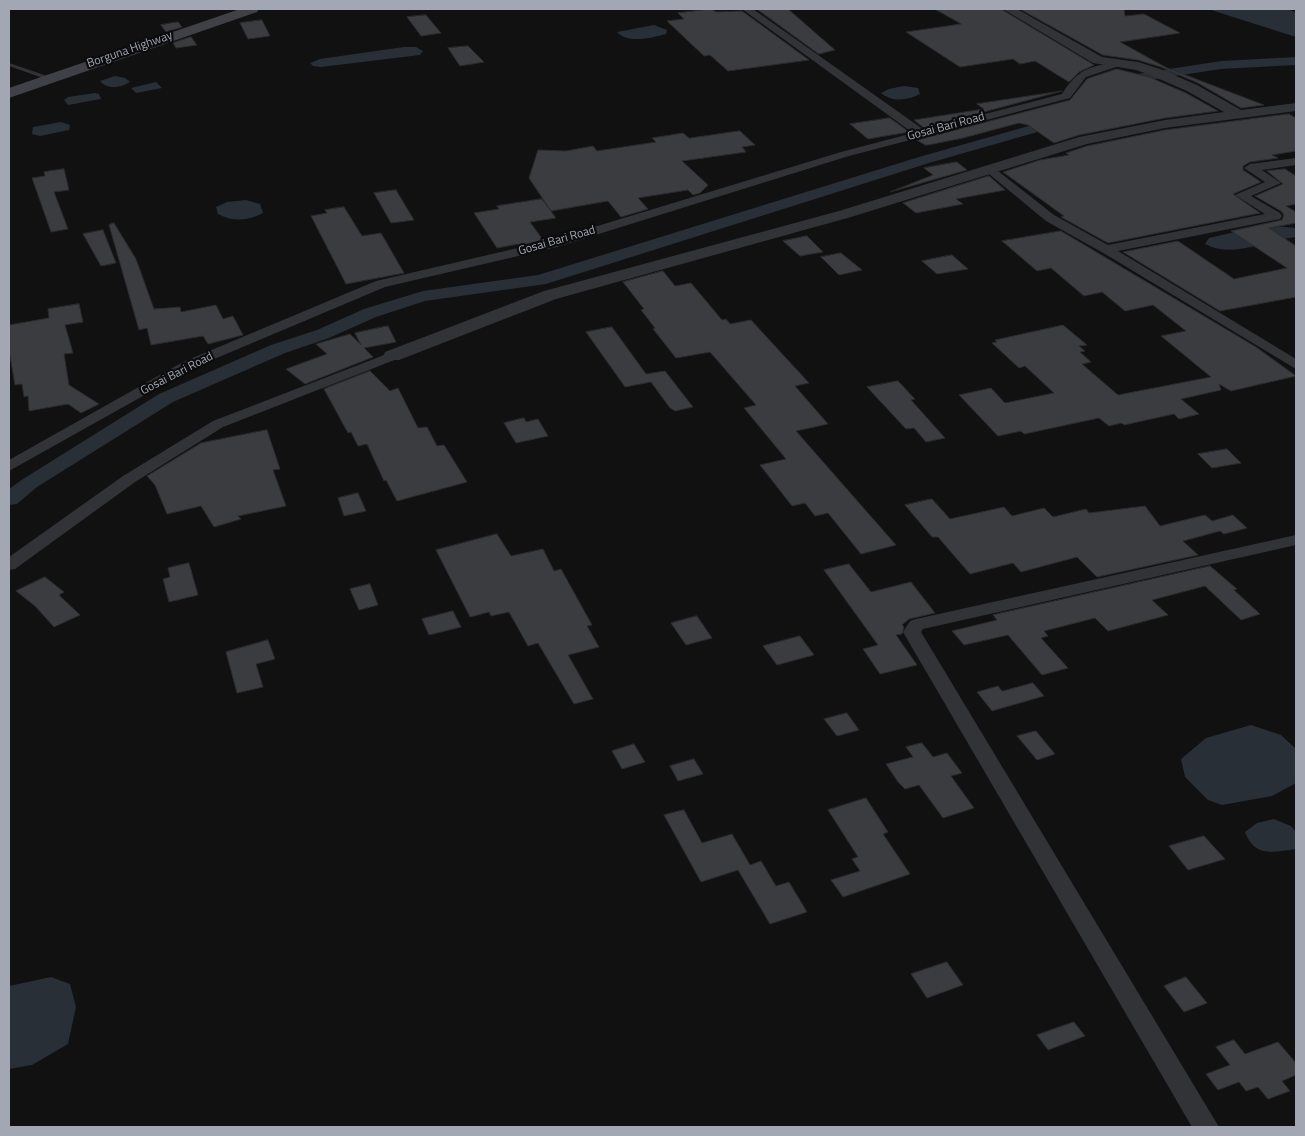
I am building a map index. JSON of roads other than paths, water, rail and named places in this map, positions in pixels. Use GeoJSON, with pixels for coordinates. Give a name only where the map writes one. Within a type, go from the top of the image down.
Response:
{"type":"FeatureCollection","features":[{"type":"Feature","properties":{"kind":"main road","name":"Borguna Highway"},"geometry":{"type":"LineString","coordinates":[[9,92],[252,9]]}},
{"type":"Feature","properties":{"kind":"street"},"geometry":{"type":"LineString","coordinates":[[747,9],[922,134]]}},
{"type":"Feature","properties":{"kind":"street"},"geometry":{"type":"LineString","coordinates":[[1009,9],[1098,60],[1138,66],[1155,72],[1238,114]]}},
{"type":"Feature","properties":{"kind":"street","name":"Gosai Bari Road"},"geometry":{"type":"LineString","coordinates":[[9,466],[188,365],[381,284],[552,244],[844,154],[1066,96],[1081,73],[1120,64]]}},
{"type":"Feature","properties":{"kind":"street"},"geometry":{"type":"LineString","coordinates":[[9,565],[129,480],[218,424],[550,295],[845,214],[1084,140],[1238,114],[1296,107]]}},
{"type":"Feature","properties":{"kind":"street"},"geometry":{"type":"LineString","coordinates":[[1107,249],[1276,216],[1241,195],[1275,183],[1250,168],[1296,162]]}},
{"type":"Feature","properties":{"kind":"street"},"geometry":{"type":"LineString","coordinates":[[989,169],[1050,218],[1107,249],[1296,365]]}},
{"type":"Feature","properties":{"kind":"street"},"geometry":{"type":"LineString","coordinates":[[1206,1127],[912,632],[916,625],[1296,540]]}},
{"type":"Feature","properties":{"kind":"lane"},"geometry":{"type":"LineString","coordinates":[[9,64],[48,78]]}},
{"type":"Feature","properties":{"kind":"waterway"},"geometry":{"type":"LineString","coordinates":[[1121,88],[1131,79],[1221,65],[1296,61]]}},
{"type":"Feature","properties":{"kind":"waterway"},"geometry":{"type":"LineString","coordinates":[[9,499],[30,483],[166,398],[278,349],[323,334],[370,313],[423,296],[540,280],[924,160],[1064,120]]}}]}
